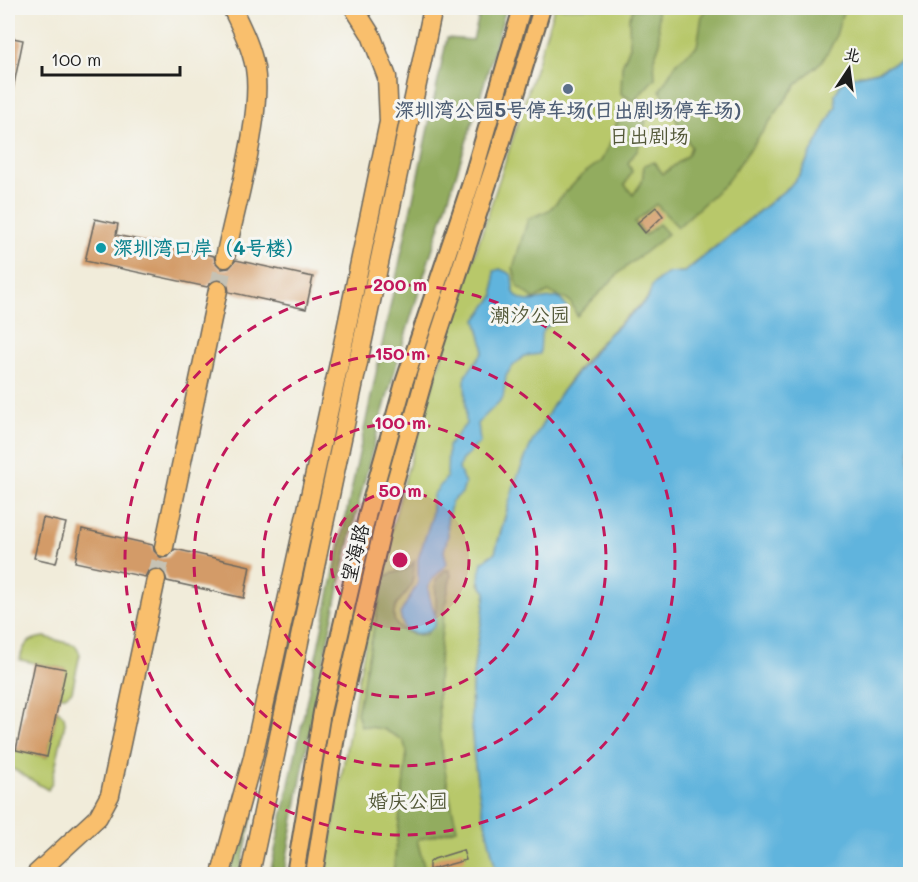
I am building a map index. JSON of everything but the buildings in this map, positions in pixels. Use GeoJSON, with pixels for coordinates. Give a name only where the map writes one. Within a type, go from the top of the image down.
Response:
{"type":"FeatureCollection","features":[{"type":"Feature","properties":{"kind":"highway"},"geometry":{"type":"LineString","coordinates":[[225,258],[254,118],[256,92],[252,54],[232,8]]}},
{"type":"Feature","properties":{"kind":"highway"},"geometry":{"type":"LineString","coordinates":[[221,874],[253,757],[389,122],[390,90],[387,77],[371,35],[354,8]]}},
{"type":"Feature","properties":{"kind":"highway"},"geometry":{"type":"LineString","coordinates":[[250,874],[434,8]]}},
{"type":"Feature","properties":{"kind":"highway"},"geometry":{"type":"LineString","coordinates":[[164,547],[218,290]]}},
{"type":"Feature","properties":{"kind":"highway"},"geometry":{"type":"LineString","coordinates":[[36,874],[98,818],[110,795],[156,579]]}},
{"type":"Feature","properties":{"kind":"main road","name":"望海路"},"geometry":{"type":"LineString","coordinates":[[295,874],[322,712],[368,512],[404,382],[470,186],[522,8]]}},
{"type":"Feature","properties":{"kind":"main road","name":"望海路"},"geometry":{"type":"LineString","coordinates":[[314,874],[340,714],[385,517],[424,379],[502,141],[542,8]]}},
{"type":"Feature","properties":{"kind":"green space"},"geometry":{"type":"Polygon","coordinates":[[[481,8],[506,8],[384,409],[355,517],[332,619],[284,874],[270,874],[447,38],[473,40],[481,8]]]}},
{"type":"Feature","properties":{"kind":"green space"},"geometry":{"type":"Polygon","coordinates":[[[554,8],[910,8],[910,56],[878,71],[859,75],[835,94],[836,106],[800,174],[790,186],[684,272],[669,274],[656,281],[647,299],[590,354],[548,415],[531,448],[505,517],[495,553],[489,556],[479,584],[486,592],[473,676],[472,736],[481,805],[497,874],[325,874],[364,654],[393,523],[450,329],[554,8]]]}},
{"type":"Feature","properties":{"kind":"green space"},"geometry":{"type":"Polygon","coordinates":[[[657,8],[660,43],[654,59],[655,78],[634,101],[621,94],[622,66],[630,46],[629,19],[633,9],[657,8]]]}},
{"type":"Feature","properties":{"kind":"green space"},"geometry":{"type":"Polygon","coordinates":[[[708,8],[844,8],[835,39],[823,60],[796,85],[725,184],[678,227],[656,204],[635,222],[645,235],[659,224],[668,234],[620,272],[577,316],[570,301],[549,292],[535,299],[518,287],[513,268],[528,219],[549,210],[582,175],[601,161],[612,139],[618,118],[646,120],[638,149],[628,163],[632,171],[625,185],[633,195],[642,182],[644,165],[654,162],[663,174],[688,155],[691,147],[660,90],[677,62],[697,46],[702,16],[708,8]]]}},
{"type":"Feature","properties":{"kind":"green space","name":"婚庆公园"},"geometry":{"type":"Polygon","coordinates":[[[414,561],[411,585],[396,606],[394,616],[398,626],[407,632],[425,635],[430,629],[436,609],[436,580],[445,570],[449,570],[451,575],[441,641],[438,702],[444,763],[457,829],[417,840],[426,874],[393,874],[407,752],[403,740],[383,729],[361,726],[357,713],[384,576],[409,568],[414,561]]]}},
{"type":"Feature","properties":{"kind":"green space"},"geometry":{"type":"Polygon","coordinates":[[[45,637],[75,645],[80,654],[72,691],[65,696],[60,696],[65,669],[20,660],[23,650],[31,640],[45,637]]]}},
{"type":"Feature","properties":{"kind":"green space"},"geometry":{"type":"Polygon","coordinates":[[[57,709],[64,716],[65,723],[52,782],[48,790],[8,766],[8,748],[47,757],[57,709]]]}},
{"type":"Feature","properties":{"kind":"green space"},"geometry":{"type":"Polygon","coordinates":[[[255,781],[259,782],[240,874],[228,874],[255,781]]]}},
{"type":"Feature","properties":{"kind":"water"},"geometry":{"type":"Polygon","coordinates":[[[910,56],[910,874],[497,874],[481,805],[472,736],[473,676],[486,592],[481,585],[480,575],[482,562],[495,553],[514,485],[531,444],[559,395],[607,336],[648,299],[652,286],[660,278],[669,273],[685,272],[790,186],[800,174],[836,106],[835,94],[844,79],[878,71],[910,56]]]}},
{"type":"Feature","properties":{"kind":"water","name":"潮汐公园"},"geometry":{"type":"Polygon","coordinates":[[[500,269],[511,274],[514,292],[519,298],[530,301],[559,298],[567,307],[567,312],[563,319],[544,329],[541,336],[540,354],[524,356],[511,368],[506,376],[503,398],[478,423],[480,442],[461,461],[459,469],[465,484],[462,493],[452,501],[447,521],[448,535],[444,551],[447,564],[429,585],[428,591],[435,623],[426,632],[414,633],[404,628],[400,614],[418,583],[418,559],[431,519],[433,495],[447,477],[448,446],[466,424],[465,376],[483,352],[476,320],[494,296],[494,271],[500,269]]]}},
{"type":"Feature","properties":{"kind":"tunnel"},"geometry":{"type":"LineString","coordinates":[[218,290],[225,258]]}},
{"type":"Feature","properties":{"kind":"tunnel"},"geometry":{"type":"LineString","coordinates":[[156,579],[164,547]]}},
{"type":"Feature","properties":{"kind":"place","name":"深圳湾公园5号停车场(日出剧场停车场)"},"geometry":{"type":"Point","coordinates":[568,89]}},
{"type":"Feature","properties":{"kind":"place","name":"深圳湾口岸（4号楼）"},"geometry":{"type":"Point","coordinates":[101,248]}},
{"type":"Feature","properties":{"kind":"park label","name":"日出剧场"},"geometry":{"type":"Point","coordinates":[649,136]}}]}
